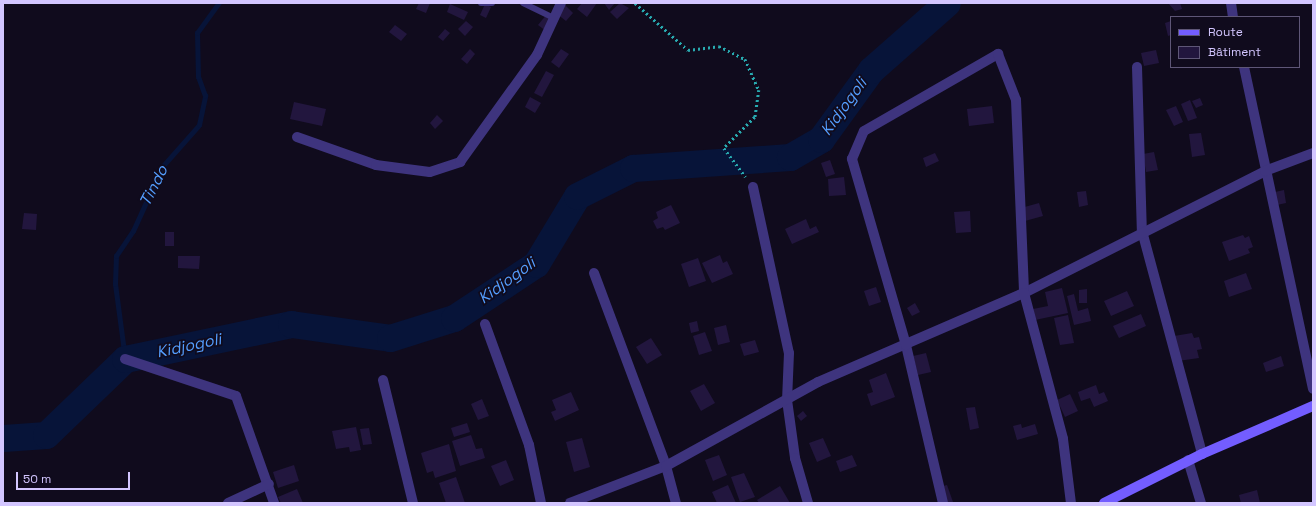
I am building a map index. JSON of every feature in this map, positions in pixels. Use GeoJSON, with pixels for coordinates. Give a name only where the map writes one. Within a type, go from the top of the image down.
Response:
{"type":"FeatureCollection","features":[{"type":"Feature","properties":{"kind":"street"},"geometry":{"type":"LineString","coordinates":[[297,137],[376,165],[430,172],[460,162],[538,55],[561,3]]}},
{"type":"Feature","properties":{"kind":"street"},"geometry":{"type":"LineString","coordinates":[[1231,3],[1234,16]]}},
{"type":"Feature","properties":{"kind":"street"},"geometry":{"type":"LineString","coordinates":[[943,503],[906,345],[852,159],[864,131],[998,54],[1016,100],[1024,293],[1063,439],[1071,503]]}},
{"type":"Feature","properties":{"kind":"street"},"geometry":{"type":"LineString","coordinates":[[1137,67],[1142,231],[1202,454]]}},
{"type":"Feature","properties":{"kind":"street"},"geometry":{"type":"LineString","coordinates":[[1244,68],[1265,171],[1313,388]]}},
{"type":"Feature","properties":{"kind":"street"},"geometry":{"type":"LineString","coordinates":[[570,503],[666,466],[818,382],[1024,293],[1142,231],[1265,171],[1313,153]]}},
{"type":"Feature","properties":{"kind":"street"},"geometry":{"type":"LineString","coordinates":[[753,187],[789,353],[787,400],[795,458],[808,503]]}},
{"type":"Feature","properties":{"kind":"street"},"geometry":{"type":"LineString","coordinates":[[594,273],[666,466],[676,503]]}},
{"type":"Feature","properties":{"kind":"street"},"geometry":{"type":"LineString","coordinates":[[485,324],[529,445],[541,503]]}},
{"type":"Feature","properties":{"kind":"street"},"geometry":{"type":"LineString","coordinates":[[125,359],[236,396],[269,484],[274,503]]}},
{"type":"Feature","properties":{"kind":"street"},"geometry":{"type":"LineString","coordinates":[[383,380],[413,503]]}},
{"type":"Feature","properties":{"kind":"street"},"geometry":{"type":"LineString","coordinates":[[1104,503],[1188,460],[1313,406]]}},
{"type":"Feature","properties":{"kind":"street"},"geometry":{"type":"LineString","coordinates":[[1188,460],[1201,503]]}},
{"type":"Feature","properties":{"kind":"street"},"geometry":{"type":"LineString","coordinates":[[228,503],[269,484]]}},
{"type":"Feature","properties":{"kind":"lane"},"geometry":{"type":"LineString","coordinates":[[481,3],[492,3]]}},
{"type":"Feature","properties":{"kind":"lane"},"geometry":{"type":"LineString","coordinates":[[523,3],[554,18]]}},
{"type":"Feature","properties":{"kind":"path"},"geometry":{"type":"LineString","coordinates":[[635,3],[688,50],[719,46],[744,59],[759,90],[755,117],[724,148],[753,187]]}},
{"type":"Feature","properties":{"kind":"building"},"geometry":{"type":"Polygon","coordinates":[[[419,3],[430,3],[426,13],[416,9],[419,3]]]}},
{"type":"Feature","properties":{"kind":"building"},"geometry":{"type":"Polygon","coordinates":[[[582,3],[597,3],[587,17],[577,9],[582,3]]]}},
{"type":"Feature","properties":{"kind":"building"},"geometry":{"type":"Polygon","coordinates":[[[604,3],[615,3],[609,10],[604,3]]]}},
{"type":"Feature","properties":{"kind":"building"},"geometry":{"type":"Polygon","coordinates":[[[620,3],[629,8],[617,19],[610,12],[620,3]]]}},
{"type":"Feature","properties":{"kind":"building"},"geometry":{"type":"Polygon","coordinates":[[[1168,3],[1180,3],[1182,9],[1175,11],[1168,3]]]}},
{"type":"Feature","properties":{"kind":"building"},"geometry":{"type":"Polygon","coordinates":[[[450,4],[468,12],[464,20],[447,12],[450,4]]]}},
{"type":"Feature","properties":{"kind":"building"},"geometry":{"type":"Polygon","coordinates":[[[485,4],[491,7],[486,18],[480,15],[485,4]]]}},
{"type":"Feature","properties":{"kind":"building"},"geometry":{"type":"Polygon","coordinates":[[[565,5],[573,13],[566,21],[557,14],[565,5]]]}},
{"type":"Feature","properties":{"kind":"building"},"geometry":{"type":"Polygon","coordinates":[[[547,14],[555,20],[546,31],[538,25],[547,14]]]}},
{"type":"Feature","properties":{"kind":"building"},"geometry":{"type":"Polygon","coordinates":[[[466,21],[473,27],[465,36],[458,29],[466,21]]]}},
{"type":"Feature","properties":{"kind":"building"},"geometry":{"type":"Polygon","coordinates":[[[1170,21],[1170,35],[1168,36],[1165,23],[1170,21]]]}},
{"type":"Feature","properties":{"kind":"building"},"geometry":{"type":"Polygon","coordinates":[[[395,25],[407,34],[401,41],[389,32],[395,25]]]}},
{"type":"Feature","properties":{"kind":"building"},"geometry":{"type":"Polygon","coordinates":[[[445,29],[450,33],[443,41],[438,37],[445,29]]]}},
{"type":"Feature","properties":{"kind":"building"},"geometry":{"type":"Polygon","coordinates":[[[470,49],[475,54],[467,64],[461,59],[470,49]]]}},
{"type":"Feature","properties":{"kind":"building"},"geometry":{"type":"Polygon","coordinates":[[[561,49],[569,54],[559,68],[551,62],[561,49]]]}},
{"type":"Feature","properties":{"kind":"building"},"geometry":{"type":"Polygon","coordinates":[[[1156,50],[1159,63],[1144,66],[1141,53],[1156,50]]]}},
{"type":"Feature","properties":{"kind":"building"},"geometry":{"type":"Polygon","coordinates":[[[546,71],[554,75],[542,97],[534,93],[546,71]]]}},
{"type":"Feature","properties":{"kind":"building"},"geometry":{"type":"Polygon","coordinates":[[[530,97],[541,103],[535,113],[525,107],[530,97]]]}},
{"type":"Feature","properties":{"kind":"building"},"geometry":{"type":"Polygon","coordinates":[[[1200,98],[1203,105],[1196,108],[1192,101],[1200,98]]]}},
{"type":"Feature","properties":{"kind":"building"},"geometry":{"type":"Polygon","coordinates":[[[1190,100],[1197,118],[1188,121],[1181,104],[1190,100]]]}},
{"type":"Feature","properties":{"kind":"building"},"geometry":{"type":"Polygon","coordinates":[[[294,102],[326,109],[322,126],[290,119],[294,102]]]}},
{"type":"Feature","properties":{"kind":"building"},"geometry":{"type":"Polygon","coordinates":[[[992,106],[994,123],[969,126],[967,109],[992,106]]]}},
{"type":"Feature","properties":{"kind":"building"},"geometry":{"type":"Polygon","coordinates":[[[1176,106],[1183,122],[1174,126],[1166,110],[1176,106]]]}},
{"type":"Feature","properties":{"kind":"building"},"geometry":{"type":"Polygon","coordinates":[[[437,115],[443,121],[435,129],[430,123],[437,115]]]}},
{"type":"Feature","properties":{"kind":"building"},"geometry":{"type":"Polygon","coordinates":[[[1201,133],[1205,155],[1192,157],[1189,134],[1201,133]]]}},
{"type":"Feature","properties":{"kind":"building"},"geometry":{"type":"Polygon","coordinates":[[[1154,152],[1158,170],[1146,172],[1143,154],[1154,152]]]}},
{"type":"Feature","properties":{"kind":"building"},"geometry":{"type":"Polygon","coordinates":[[[935,153],[939,161],[926,167],[923,158],[935,153]]]}},
{"type":"Feature","properties":{"kind":"building"},"geometry":{"type":"Polygon","coordinates":[[[830,160],[835,174],[826,177],[821,163],[830,160]]]}},
{"type":"Feature","properties":{"kind":"building"},"geometry":{"type":"Polygon","coordinates":[[[844,177],[846,195],[829,196],[828,179],[844,177]]]}},
{"type":"Feature","properties":{"kind":"building"},"geometry":{"type":"Polygon","coordinates":[[[1284,190],[1286,203],[1277,205],[1275,192],[1284,190]]]}},
{"type":"Feature","properties":{"kind":"building"},"geometry":{"type":"Polygon","coordinates":[[[1086,191],[1088,205],[1079,207],[1077,192],[1086,191]]]}},
{"type":"Feature","properties":{"kind":"building"},"geometry":{"type":"Polygon","coordinates":[[[1039,203],[1043,216],[1025,221],[1021,208],[1039,203]]]}},
{"type":"Feature","properties":{"kind":"building"},"geometry":{"type":"Polygon","coordinates":[[[671,205],[680,223],[665,230],[663,227],[657,229],[653,221],[658,218],[656,212],[671,205]]]}},
{"type":"Feature","properties":{"kind":"building"},"geometry":{"type":"Polygon","coordinates":[[[970,211],[971,232],[956,233],[954,212],[970,211]]]}},
{"type":"Feature","properties":{"kind":"building"},"geometry":{"type":"Polygon","coordinates":[[[24,213],[37,214],[36,230],[22,229],[24,213]]]}},
{"type":"Feature","properties":{"kind":"building"},"geometry":{"type":"Polygon","coordinates":[[[806,219],[810,229],[816,226],[819,232],[792,244],[785,229],[806,219]]]}},
{"type":"Feature","properties":{"kind":"building"},"geometry":{"type":"Polygon","coordinates":[[[165,232],[174,232],[174,246],[165,246],[165,232]]]}},
{"type":"Feature","properties":{"kind":"building"},"geometry":{"type":"Polygon","coordinates":[[[1243,235],[1245,238],[1249,236],[1253,247],[1248,249],[1250,253],[1229,261],[1222,242],[1243,235]]]}},
{"type":"Feature","properties":{"kind":"building"},"geometry":{"type":"Polygon","coordinates":[[[720,255],[723,263],[727,261],[733,274],[712,283],[702,263],[720,255]]]}},
{"type":"Feature","properties":{"kind":"building"},"geometry":{"type":"Polygon","coordinates":[[[178,256],[200,256],[199,269],[178,268],[178,256]]]}},
{"type":"Feature","properties":{"kind":"building"},"geometry":{"type":"Polygon","coordinates":[[[698,258],[706,281],[689,287],[681,264],[698,258]]]}},
{"type":"Feature","properties":{"kind":"building"},"geometry":{"type":"Polygon","coordinates":[[[1246,273],[1252,289],[1229,297],[1224,281],[1246,273]]]}},
{"type":"Feature","properties":{"kind":"building"},"geometry":{"type":"Polygon","coordinates":[[[876,287],[881,302],[869,306],[864,291],[876,287]]]}},
{"type":"Feature","properties":{"kind":"building"},"geometry":{"type":"Polygon","coordinates":[[[1062,288],[1068,313],[1035,320],[1033,309],[1048,306],[1045,292],[1062,288]]]}},
{"type":"Feature","properties":{"kind":"building"},"geometry":{"type":"Polygon","coordinates":[[[1087,289],[1087,303],[1079,303],[1079,290],[1087,289]]]}},
{"type":"Feature","properties":{"kind":"building"},"geometry":{"type":"Polygon","coordinates":[[[1127,291],[1134,306],[1111,316],[1104,301],[1127,291]]]}},
{"type":"Feature","properties":{"kind":"building"},"geometry":{"type":"Polygon","coordinates":[[[1074,294],[1078,311],[1088,308],[1091,321],[1074,325],[1067,296],[1074,294]]]}},
{"type":"Feature","properties":{"kind":"building"},"geometry":{"type":"Polygon","coordinates":[[[915,303],[920,312],[912,316],[907,308],[915,303]]]}},
{"type":"Feature","properties":{"kind":"building"},"geometry":{"type":"Polygon","coordinates":[[[1141,314],[1146,326],[1119,338],[1113,326],[1141,314]]]}},
{"type":"Feature","properties":{"kind":"building"},"geometry":{"type":"Polygon","coordinates":[[[1068,315],[1074,343],[1060,345],[1054,318],[1068,315]]]}},
{"type":"Feature","properties":{"kind":"building"},"geometry":{"type":"Polygon","coordinates":[[[697,321],[699,331],[691,333],[689,323],[697,321]]]}},
{"type":"Feature","properties":{"kind":"building"},"geometry":{"type":"Polygon","coordinates":[[[726,325],[730,342],[718,345],[714,328],[726,325]]]}},
{"type":"Feature","properties":{"kind":"building"},"geometry":{"type":"Polygon","coordinates":[[[705,332],[712,351],[699,355],[693,336],[705,332]]]}},
{"type":"Feature","properties":{"kind":"building"},"geometry":{"type":"Polygon","coordinates":[[[1192,333],[1194,338],[1199,337],[1202,349],[1197,350],[1199,358],[1178,361],[1174,336],[1192,333]]]}},
{"type":"Feature","properties":{"kind":"building"},"geometry":{"type":"Polygon","coordinates":[[[651,338],[662,355],[647,364],[636,347],[651,338]]]}},
{"type":"Feature","properties":{"kind":"building"},"geometry":{"type":"Polygon","coordinates":[[[755,340],[759,352],[744,356],[740,344],[755,340]]]}},
{"type":"Feature","properties":{"kind":"building"},"geometry":{"type":"Polygon","coordinates":[[[926,353],[931,372],[918,375],[913,356],[926,353]]]}},
{"type":"Feature","properties":{"kind":"building"},"geometry":{"type":"Polygon","coordinates":[[[1281,356],[1284,366],[1266,372],[1263,363],[1281,356]]]}},
{"type":"Feature","properties":{"kind":"building"},"geometry":{"type":"Polygon","coordinates":[[[886,373],[895,397],[871,406],[867,394],[873,392],[869,380],[886,373]]]}},
{"type":"Feature","properties":{"kind":"building"},"geometry":{"type":"Polygon","coordinates":[[[704,384],[715,403],[701,411],[690,391],[704,384]]]}},
{"type":"Feature","properties":{"kind":"building"},"geometry":{"type":"Polygon","coordinates":[[[1096,385],[1099,394],[1104,392],[1108,401],[1094,407],[1090,398],[1081,401],[1078,392],[1096,385]]]}},
{"type":"Feature","properties":{"kind":"building"},"geometry":{"type":"Polygon","coordinates":[[[571,392],[579,410],[555,421],[551,412],[556,410],[552,400],[571,392]]]}},
{"type":"Feature","properties":{"kind":"building"},"geometry":{"type":"Polygon","coordinates":[[[1070,394],[1078,411],[1065,417],[1057,400],[1070,394]]]}},
{"type":"Feature","properties":{"kind":"building"},"geometry":{"type":"Polygon","coordinates":[[[482,399],[489,416],[478,420],[471,404],[482,399]]]}},
{"type":"Feature","properties":{"kind":"building"},"geometry":{"type":"Polygon","coordinates":[[[975,407],[979,428],[970,430],[966,408],[975,407]]]}},
{"type":"Feature","properties":{"kind":"building"},"geometry":{"type":"Polygon","coordinates":[[[803,411],[807,416],[801,421],[797,416],[803,411]]]}},
{"type":"Feature","properties":{"kind":"building"},"geometry":{"type":"Polygon","coordinates":[[[467,423],[470,432],[454,437],[451,428],[467,423]]]}},
{"type":"Feature","properties":{"kind":"building"},"geometry":{"type":"Polygon","coordinates":[[[1021,424],[1022,428],[1035,424],[1038,434],[1017,440],[1013,426],[1021,424]]]}},
{"type":"Feature","properties":{"kind":"building"},"geometry":{"type":"Polygon","coordinates":[[[356,427],[361,450],[350,452],[349,447],[336,449],[332,431],[356,427]]]}},
{"type":"Feature","properties":{"kind":"building"},"geometry":{"type":"Polygon","coordinates":[[[369,428],[372,444],[363,445],[360,429],[369,428]]]}},
{"type":"Feature","properties":{"kind":"building"},"geometry":{"type":"Polygon","coordinates":[[[471,435],[476,449],[482,448],[485,458],[460,466],[452,441],[471,435]]]}},
{"type":"Feature","properties":{"kind":"building"},"geometry":{"type":"Polygon","coordinates":[[[582,438],[590,467],[574,472],[566,442],[582,438]]]}},
{"type":"Feature","properties":{"kind":"building"},"geometry":{"type":"Polygon","coordinates":[[[823,438],[831,456],[817,462],[809,443],[823,438]]]}},
{"type":"Feature","properties":{"kind":"building"},"geometry":{"type":"Polygon","coordinates":[[[449,444],[456,471],[435,478],[433,471],[427,473],[421,453],[449,444]]]}},
{"type":"Feature","properties":{"kind":"building"},"geometry":{"type":"Polygon","coordinates":[[[719,455],[727,475],[713,481],[705,460],[719,455]]]}},
{"type":"Feature","properties":{"kind":"building"},"geometry":{"type":"Polygon","coordinates":[[[852,455],[857,466],[840,472],[836,461],[852,455]]]}},
{"type":"Feature","properties":{"kind":"building"},"geometry":{"type":"Polygon","coordinates":[[[506,460],[514,480],[500,486],[491,466],[506,460]]]}},
{"type":"Feature","properties":{"kind":"building"},"geometry":{"type":"Polygon","coordinates":[[[294,465],[299,481],[278,488],[273,472],[294,465]]]}},
{"type":"Feature","properties":{"kind":"building"},"geometry":{"type":"Polygon","coordinates":[[[744,473],[755,497],[740,502],[731,477],[744,473]]]}},
{"type":"Feature","properties":{"kind":"building"},"geometry":{"type":"Polygon","coordinates":[[[456,477],[465,503],[446,503],[439,483],[456,477]]]}},
{"type":"Feature","properties":{"kind":"building"},"geometry":{"type":"Polygon","coordinates":[[[728,485],[736,503],[717,503],[712,492],[728,485]]]}},
{"type":"Feature","properties":{"kind":"building"},"geometry":{"type":"Polygon","coordinates":[[[947,485],[953,502],[943,503],[939,487],[947,485]]]}},
{"type":"Feature","properties":{"kind":"building"},"geometry":{"type":"Polygon","coordinates":[[[780,486],[790,503],[759,503],[757,500],[780,486]]]}},
{"type":"Feature","properties":{"kind":"building"},"geometry":{"type":"Polygon","coordinates":[[[297,489],[303,503],[281,503],[278,497],[297,489]]]}},
{"type":"Feature","properties":{"kind":"building"},"geometry":{"type":"Polygon","coordinates":[[[1257,490],[1260,503],[1241,503],[1239,495],[1257,490]]]}},
{"type":"Feature","properties":{"kind":"waterway","name":"Tindo"},"geometry":{"type":"LineString","coordinates":[[125,359],[115,284],[116,256],[133,231],[162,167],[199,125],[205,96],[198,77],[197,33],[219,3]]}},
{"type":"Feature","properties":{"kind":"waterway","name":"Kidjogoli"},"geometry":{"type":"LineString","coordinates":[[3,438],[46,435],[125,359],[291,324],[390,338],[454,318],[536,264],[577,196],[633,168],[790,157],[821,139],[871,70],[947,3]]}}]}
